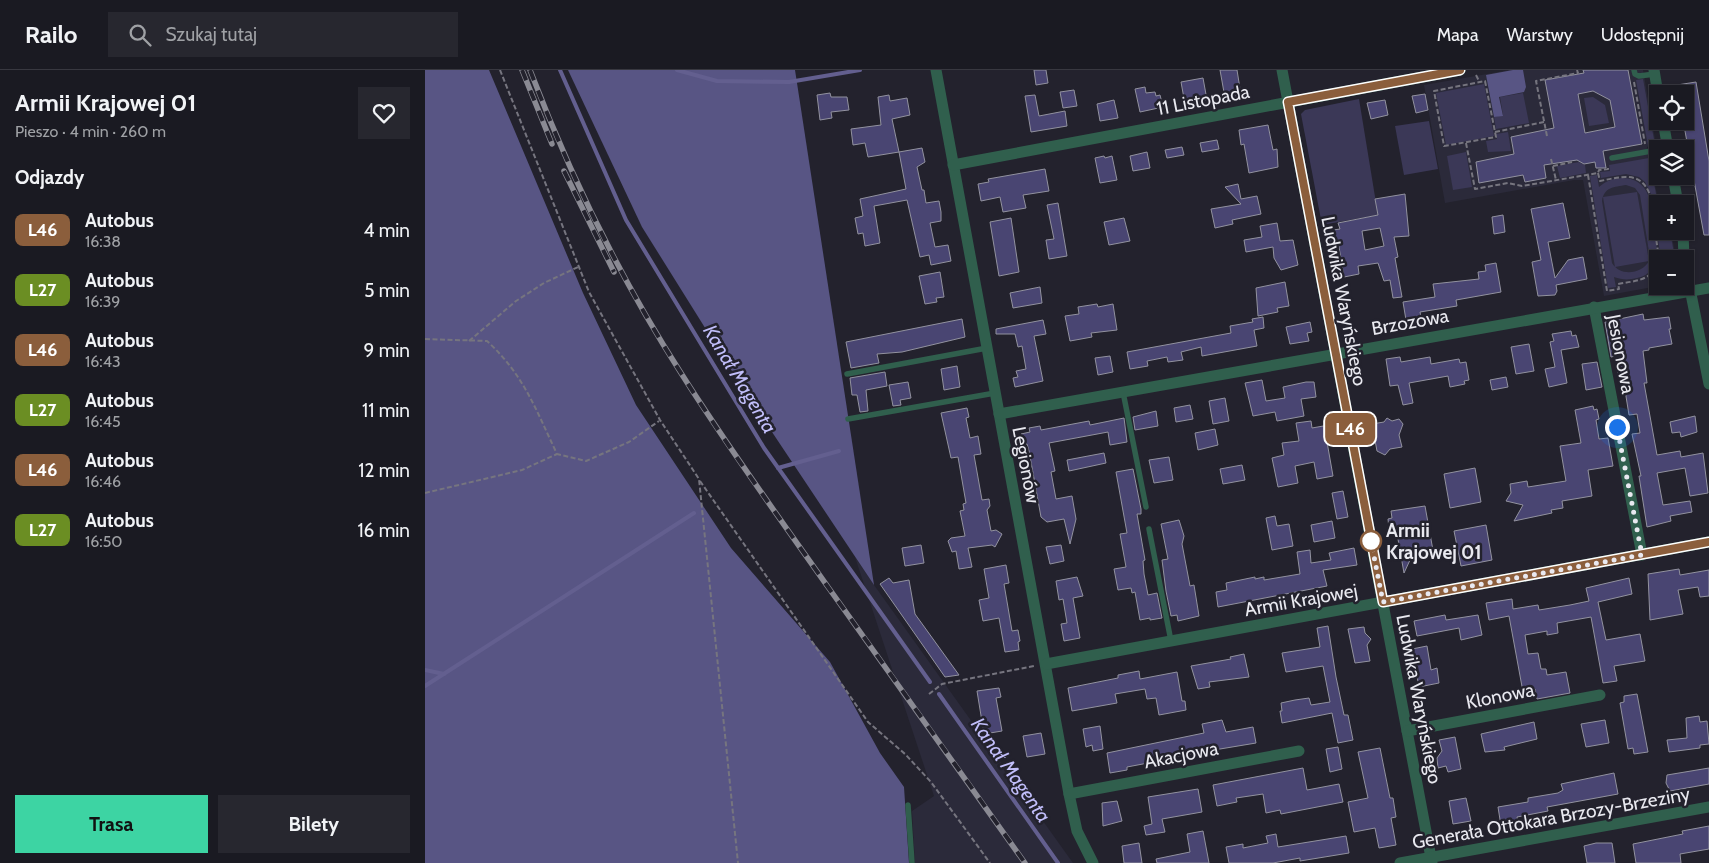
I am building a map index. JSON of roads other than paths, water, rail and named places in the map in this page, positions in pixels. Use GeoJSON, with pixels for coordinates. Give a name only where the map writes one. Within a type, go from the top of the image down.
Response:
{"type":"FeatureCollection","features":[{"type":"Feature","properties":{"kind":"street","name":"Legionów"},"geometry":{"type":"LineString","coordinates":[[936,70],[1069,794],[1077,831],[1093,863]]}},
{"type":"Feature","properties":{"kind":"street","name":"Ludwika Waryńskiego"},"geometry":{"type":"LineString","coordinates":[[1282,70],[1432,860]]}},
{"type":"Feature","properties":{"kind":"street","name":"11 Listopada"},"geometry":{"type":"LineString","coordinates":[[953,165],[1460,70]]}},
{"type":"Feature","properties":{"kind":"street"},"geometry":{"type":"LineString","coordinates":[[1654,72],[1656,85]]}},
{"type":"Feature","properties":{"kind":"street","name":"Brzozowa"},"geometry":{"type":"LineString","coordinates":[[1694,290],[1709,288]]}},
{"type":"Feature","properties":{"kind":"street","name":"Brzozowa"},"geometry":{"type":"LineString","coordinates":[[999,414],[1662,295]]}},
{"type":"Feature","properties":{"kind":"street"},"geometry":{"type":"LineString","coordinates":[[1692,295],[1709,384]]}},
{"type":"Feature","properties":{"kind":"street","name":"Jesionowa"},"geometry":{"type":"LineString","coordinates":[[1594,307],[1642,555]]}},
{"type":"Feature","properties":{"kind":"street","name":"Armii Krajowej"},"geometry":{"type":"LineString","coordinates":[[1046,664],[1709,542]]}},
{"type":"Feature","properties":{"kind":"street","name":"Klonowa"},"geometry":{"type":"LineString","coordinates":[[1407,731],[1600,695]]}},
{"type":"Feature","properties":{"kind":"street","name":"Akacjowa"},"geometry":{"type":"LineString","coordinates":[[1069,794],[1299,751]]}},
{"type":"Feature","properties":{"kind":"street","name":"Generała Ottokara Brzozy-Brzeziny"},"geometry":{"type":"LineString","coordinates":[[1400,863],[1432,860],[1709,807]]}},
{"type":"Feature","properties":{"kind":"lane"},"geometry":{"type":"LineString","coordinates":[[1635,73],[1654,72]]}},
{"type":"Feature","properties":{"kind":"lane"},"geometry":{"type":"LineString","coordinates":[[1612,158],[1649,151]]}},
{"type":"Feature","properties":{"kind":"lane"},"geometry":{"type":"LineString","coordinates":[[847,374],[987,348]]}},
{"type":"Feature","properties":{"kind":"lane"},"geometry":{"type":"LineString","coordinates":[[848,419],[995,392]]}},
{"type":"Feature","properties":{"kind":"lane"},"geometry":{"type":"LineString","coordinates":[[1123,392],[1146,507]]}},
{"type":"Feature","properties":{"kind":"lane"},"geometry":{"type":"LineString","coordinates":[[1149,530],[1171,641]]}},
{"type":"Feature","properties":{"kind":"lane"},"geometry":{"type":"LineString","coordinates":[[908,804],[912,863]]}},
{"type":"Feature","properties":{"kind":"waterway","name":"Kanał Magenta"},"geometry":{"type":"LineString","coordinates":[[560,70],[626,220],[764,448],[930,682]]}},
{"type":"Feature","properties":{"kind":"waterway"},"geometry":{"type":"LineString","coordinates":[[677,70],[717,81],[789,82],[860,70]]}},
{"type":"Feature","properties":{"kind":"waterway"},"geometry":{"type":"LineString","coordinates":[[778,468],[839,451]]}},
{"type":"Feature","properties":{"kind":"waterway"},"geometry":{"type":"LineString","coordinates":[[425,686],[694,513]]}},
{"type":"Feature","properties":{"kind":"waterway"},"geometry":{"type":"LineString","coordinates":[[425,670],[444,674]]}},
{"type":"Feature","properties":{"kind":"waterway","name":"Kanał Magenta"},"geometry":{"type":"LineString","coordinates":[[939,694],[1058,863]]}},
{"type":"Feature","properties":{"kind":"railway"},"geometry":{"type":"LineString","coordinates":[[522,70],[552,144]]}},
{"type":"Feature","properties":{"kind":"railway"},"geometry":{"type":"LineString","coordinates":[[530,70],[579,187],[637,300],[681,373],[772,507],[1025,863]]}},
{"type":"Feature","properties":{"kind":"railway"},"geometry":{"type":"LineString","coordinates":[[564,171],[614,272]]}},
{"type":"Feature","properties":{"kind":"place","name":"Armii Krajowej 01"},"geometry":{"type":"Point","coordinates":[1371,541]}}]}
